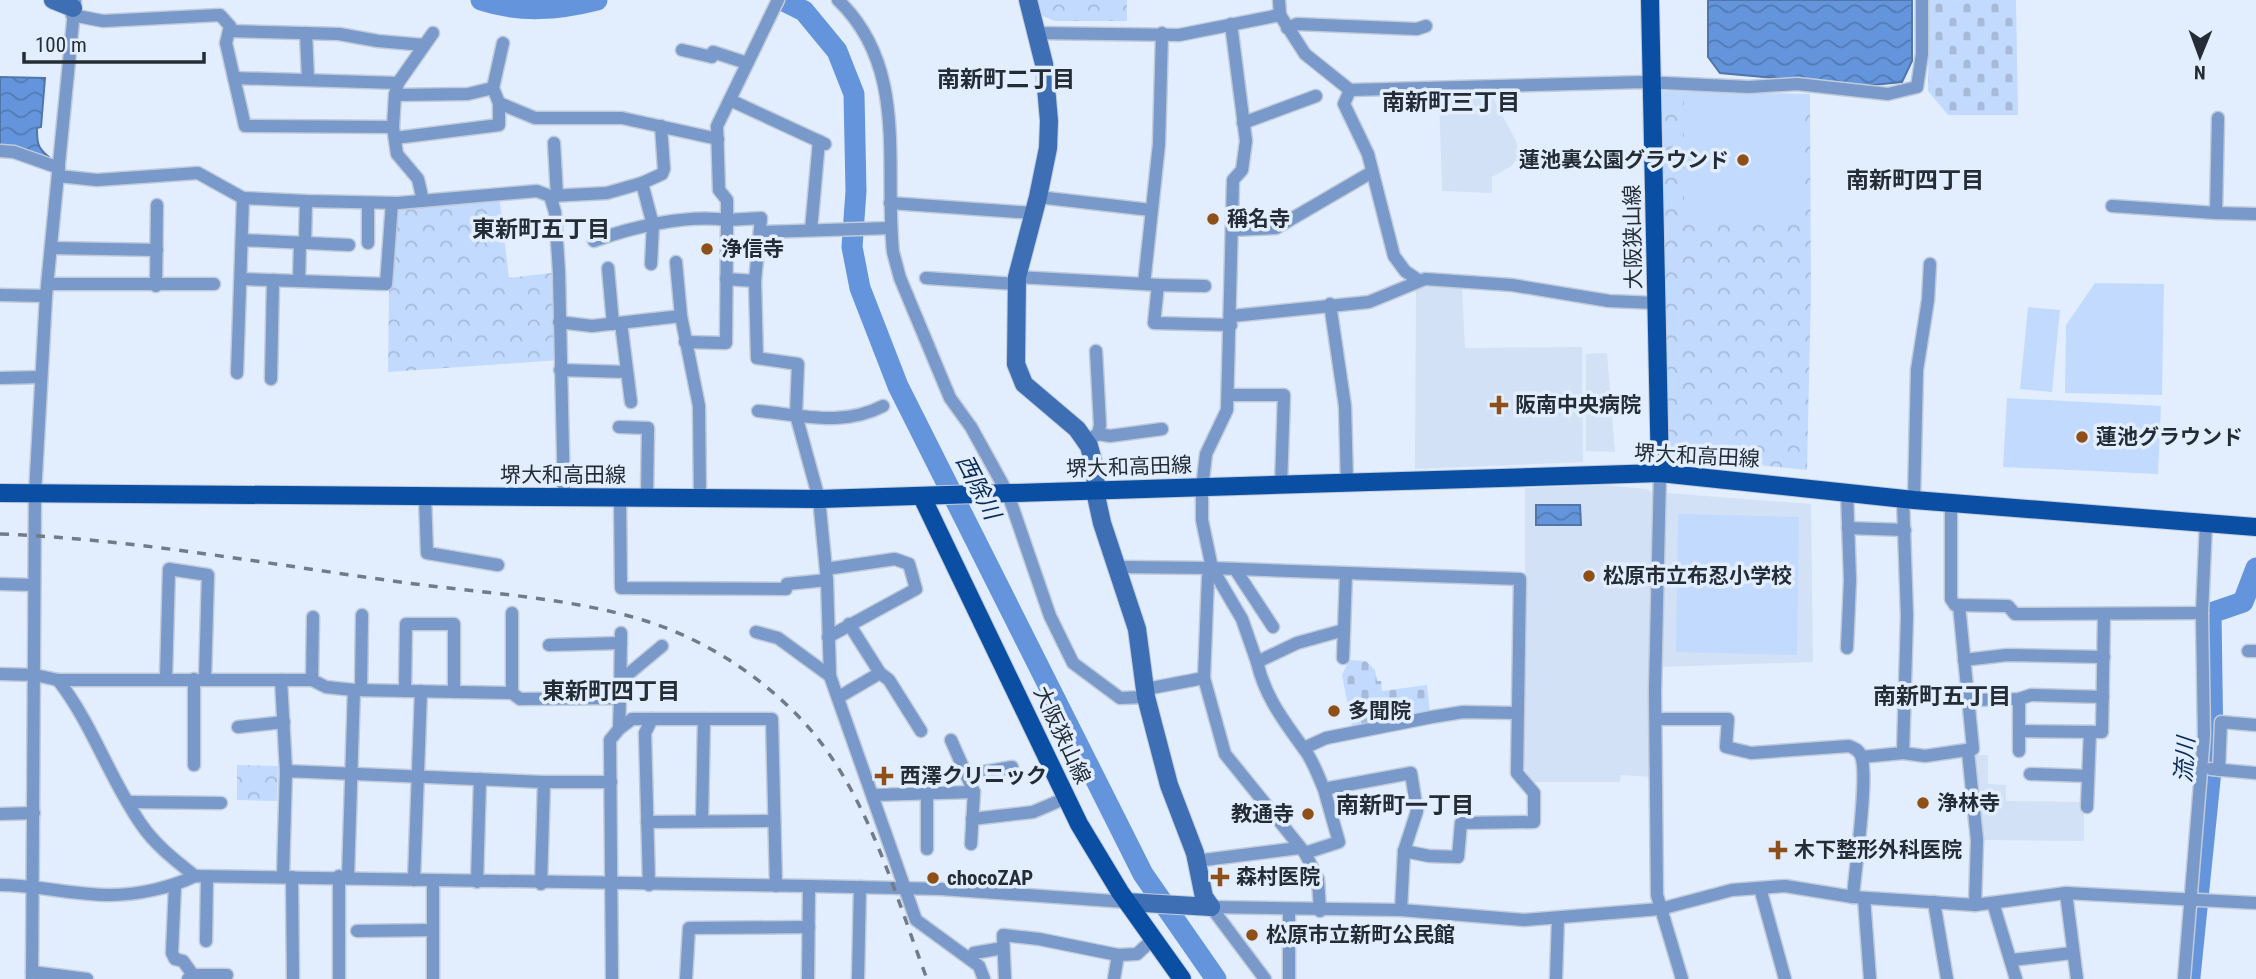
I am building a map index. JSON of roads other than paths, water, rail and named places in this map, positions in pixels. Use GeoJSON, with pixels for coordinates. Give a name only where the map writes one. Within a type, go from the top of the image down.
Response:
{"type":"FeatureCollection","features":[{"type":"Feature","properties":{"kind":"main road","name":"大阪狭山線"},"geometry":{"type":"LineString","coordinates":[[1650,0],[1660,473]]}},
{"type":"Feature","properties":{"kind":"main road","name":"堺大和高田線"},"geometry":{"type":"LineString","coordinates":[[0,493],[819,499],[1660,473],[1908,500],[2255,527]]}},
{"type":"Feature","properties":{"kind":"main road","name":"大阪狭山線"},"geometry":{"type":"LineString","coordinates":[[922,497],[1079,824],[1131,902],[1152,940],[1182,979]]}},
{"type":"Feature","properties":{"kind":"street"},"geometry":{"type":"LineString","coordinates":[[52,0],[103,21],[220,15],[230,26],[226,43],[245,125],[394,132],[499,125],[499,103],[493,88],[503,43]]}},
{"type":"Feature","properties":{"kind":"street"},"geometry":{"type":"LineString","coordinates":[[685,342],[726,343],[727,200],[719,190],[717,126],[778,0]]}},
{"type":"Feature","properties":{"kind":"street"},"geometry":{"type":"LineString","coordinates":[[838,0],[852,13],[874,47],[886,82],[890,122],[890,228],[900,278],[950,398],[971,427],[1050,616],[1073,663],[1120,698],[1205,678]]}},
{"type":"Feature","properties":{"kind":"street"},"geometry":{"type":"LineString","coordinates":[[1028,0],[1044,64],[1049,121],[1048,148],[1016,281],[1016,364],[1024,384],[1092,438],[1162,429]]}},
{"type":"Feature","properties":{"kind":"street"},"geometry":{"type":"LineString","coordinates":[[1279,0],[1280,15],[1305,54],[1350,90],[1650,82],[1749,87],[1797,84],[1888,93],[1917,87],[1922,54],[1922,0]]}},
{"type":"Feature","properties":{"kind":"street"},"geometry":{"type":"LineString","coordinates":[[73,8],[47,290],[35,494],[32,975],[87,979]]}},
{"type":"Feature","properties":{"kind":"street"},"geometry":{"type":"LineString","coordinates":[[1037,33],[1162,33],[1178,36],[1280,15]]}},
{"type":"Feature","properties":{"kind":"street"},"geometry":{"type":"LineString","coordinates":[[1196,861],[1302,851],[1339,842],[1324,789],[1304,748],[1296,742],[1269,697],[1242,619],[1212,568],[1202,520],[1206,454],[1227,410],[1233,180],[1242,170],[1246,141],[1231,24]]}},
{"type":"Feature","properties":{"kind":"street"},"geometry":{"type":"LineString","coordinates":[[1287,28],[1297,24],[1417,29],[1426,26]]}},
{"type":"Feature","properties":{"kind":"street"},"geometry":{"type":"LineString","coordinates":[[229,31],[339,34],[377,41],[425,45]]}},
{"type":"Feature","properties":{"kind":"street"},"geometry":{"type":"LineString","coordinates":[[306,33],[308,79]]}},
{"type":"Feature","properties":{"kind":"street"},"geometry":{"type":"LineString","coordinates":[[423,201],[418,179],[397,154],[394,132],[397,89],[433,33]]}},
{"type":"Feature","properties":{"kind":"street"},"geometry":{"type":"LineString","coordinates":[[1144,284],[1159,144],[1162,33]]}},
{"type":"Feature","properties":{"kind":"street"},"geometry":{"type":"LineString","coordinates":[[682,50],[712,57],[712,52],[747,64]]}},
{"type":"Feature","properties":{"kind":"street"},"geometry":{"type":"LineString","coordinates":[[234,78],[308,79],[468,94],[493,88]]}},
{"type":"Feature","properties":{"kind":"street"},"geometry":{"type":"LineString","coordinates":[[1350,90],[1344,104],[1368,154],[1394,256],[1405,271],[1418,280]]}},
{"type":"Feature","properties":{"kind":"street"},"geometry":{"type":"LineString","coordinates":[[1243,122],[1317,96]]}},
{"type":"Feature","properties":{"kind":"street"},"geometry":{"type":"LineString","coordinates":[[730,100],[822,142],[817,230]]}},
{"type":"Feature","properties":{"kind":"street"},"geometry":{"type":"LineString","coordinates":[[499,103],[536,118],[622,118],[718,139]]}},
{"type":"Feature","properties":{"kind":"street"},"geometry":{"type":"LineString","coordinates":[[2216,213],[2218,118]]}},
{"type":"Feature","properties":{"kind":"street"},"geometry":{"type":"LineString","coordinates":[[0,151],[14,152],[58,172],[97,180],[198,173],[243,198],[391,203],[537,191],[553,196],[607,194],[662,174],[664,169],[661,126]]}},
{"type":"Feature","properties":{"kind":"street"},"geometry":{"type":"LineString","coordinates":[[554,144],[553,196],[564,497]]}},
{"type":"Feature","properties":{"kind":"street"},"geometry":{"type":"LineString","coordinates":[[1232,230],[1276,228],[1372,172]]}},
{"type":"Feature","properties":{"kind":"street"},"geometry":{"type":"LineString","coordinates":[[642,183],[653,225],[651,264]]}},
{"type":"Feature","properties":{"kind":"street"},"geometry":{"type":"LineString","coordinates":[[237,373],[237,289],[241,279],[243,198]]}},
{"type":"Feature","properties":{"kind":"street"},"geometry":{"type":"LineString","coordinates":[[299,281],[306,201]]}},
{"type":"Feature","properties":{"kind":"street"},"geometry":{"type":"LineString","coordinates":[[368,203],[368,243]]}},
{"type":"Feature","properties":{"kind":"street"},"geometry":{"type":"LineString","coordinates":[[241,279],[386,284],[391,203]]}},
{"type":"Feature","properties":{"kind":"street"},"geometry":{"type":"LineString","coordinates":[[890,203],[1151,210]]}},
{"type":"Feature","properties":{"kind":"street"},"geometry":{"type":"LineString","coordinates":[[156,286],[157,205]]}},
{"type":"Feature","properties":{"kind":"street"},"geometry":{"type":"LineString","coordinates":[[2112,206],[2256,214]]}},
{"type":"Feature","properties":{"kind":"street"},"geometry":{"type":"LineString","coordinates":[[594,241],[623,230],[653,225],[715,218],[761,218],[755,281],[757,358],[798,364],[796,415],[819,499],[826,574],[830,676],[916,920],[979,966],[984,979]]}},
{"type":"Feature","properties":{"kind":"street"},"geometry":{"type":"LineString","coordinates":[[761,232],[890,228]]}},
{"type":"Feature","properties":{"kind":"street"},"geometry":{"type":"LineString","coordinates":[[242,240],[349,245]]}},
{"type":"Feature","properties":{"kind":"street"},"geometry":{"type":"LineString","coordinates":[[51,248],[156,250]]}},
{"type":"Feature","properties":{"kind":"street"},"geometry":{"type":"LineString","coordinates":[[676,261],[685,342],[696,380],[699,406],[700,498]]}},
{"type":"Feature","properties":{"kind":"street"},"geometry":{"type":"LineString","coordinates":[[1903,753],[1907,616],[1905,530],[1916,370],[1928,300],[1930,264]]}},
{"type":"Feature","properties":{"kind":"street"},"geometry":{"type":"LineString","coordinates":[[608,268],[631,402]]}},
{"type":"Feature","properties":{"kind":"street"},"geometry":{"type":"LineString","coordinates":[[926,278],[1205,286]]}},
{"type":"Feature","properties":{"kind":"street"},"geometry":{"type":"LineString","coordinates":[[726,279],[755,281]]}},
{"type":"Feature","properties":{"kind":"street"},"geometry":{"type":"LineString","coordinates":[[271,379],[273,280]]}},
{"type":"Feature","properties":{"kind":"street"},"geometry":{"type":"LineString","coordinates":[[1158,285],[1154,323],[1231,320],[1331,304],[1369,302],[1418,280],[1512,285],[1609,301],[1657,303]]}},
{"type":"Feature","properties":{"kind":"street"},"geometry":{"type":"LineString","coordinates":[[0,295],[47,290],[214,284]]}},
{"type":"Feature","properties":{"kind":"street"},"geometry":{"type":"LineString","coordinates":[[1331,304],[1345,407],[1347,484]]}},
{"type":"Feature","properties":{"kind":"street"},"geometry":{"type":"LineString","coordinates":[[559,321],[592,326],[681,316]]}},
{"type":"Feature","properties":{"kind":"street"},"geometry":{"type":"LineString","coordinates":[[1096,351],[1100,425],[1092,438],[1096,491],[1138,629],[1146,693],[1169,786],[1196,861],[1201,888],[1208,906],[1265,979]]}},
{"type":"Feature","properties":{"kind":"street"},"geometry":{"type":"LineString","coordinates":[[560,370],[627,372]]}},
{"type":"Feature","properties":{"kind":"street"},"geometry":{"type":"LineString","coordinates":[[0,378],[41,377]]}},
{"type":"Feature","properties":{"kind":"street"},"geometry":{"type":"LineString","coordinates":[[1228,395],[1284,395],[1281,486]]}},
{"type":"Feature","properties":{"kind":"street"},"geometry":{"type":"LineString","coordinates":[[758,411],[837,419],[862,417],[883,406]]}},
{"type":"Feature","properties":{"kind":"street"},"geometry":{"type":"LineString","coordinates":[[619,427],[648,428],[647,498]]}},
{"type":"Feature","properties":{"kind":"street"},"geometry":{"type":"LineString","coordinates":[[1660,473],[1656,719],[1657,895],[1682,979]]}},
{"type":"Feature","properties":{"kind":"street"},"geometry":{"type":"LineString","coordinates":[[1847,492],[1847,648]]}},
{"type":"Feature","properties":{"kind":"street"},"geometry":{"type":"LineString","coordinates":[[425,497],[426,553],[498,565]]}},
{"type":"Feature","properties":{"kind":"street"},"geometry":{"type":"LineString","coordinates":[[620,498],[621,588],[786,589],[787,584],[895,559],[909,564],[916,589],[828,637]]}},
{"type":"Feature","properties":{"kind":"street"},"geometry":{"type":"LineString","coordinates":[[1951,503],[1951,599],[1959,605],[2008,606],[2015,614],[2202,613]]}},
{"type":"Feature","properties":{"kind":"street"},"geometry":{"type":"LineString","coordinates":[[2206,523],[2202,613],[2210,769]]}},
{"type":"Feature","properties":{"kind":"street"},"geometry":{"type":"LineString","coordinates":[[1848,528],[1905,530]]}},
{"type":"Feature","properties":{"kind":"street"},"geometry":{"type":"LineString","coordinates":[[1117,566],[1520,579],[1517,773],[1534,793],[1534,822],[1461,823],[1458,857],[1429,856],[1404,851]]}},
{"type":"Feature","properties":{"kind":"street"},"geometry":{"type":"LineString","coordinates":[[1212,568],[1208,577],[1205,678],[1225,754],[1302,851],[1318,879],[1320,911]]}},
{"type":"Feature","properties":{"kind":"street"},"geometry":{"type":"LineString","coordinates":[[166,678],[169,569],[208,575],[194,765]]}},
{"type":"Feature","properties":{"kind":"street"},"geometry":{"type":"LineString","coordinates":[[1235,569],[1273,627]]}},
{"type":"Feature","properties":{"kind":"street"},"geometry":{"type":"LineString","coordinates":[[1343,658],[1346,573]]}},
{"type":"Feature","properties":{"kind":"street"},"geometry":{"type":"LineString","coordinates":[[0,584],[34,585]]}},
{"type":"Feature","properties":{"kind":"street"},"geometry":{"type":"LineString","coordinates":[[1862,758],[1903,753],[1925,756],[1973,750],[1959,605]]}},
{"type":"Feature","properties":{"kind":"street"},"geometry":{"type":"LineString","coordinates":[[512,613],[512,693]]}},
{"type":"Feature","properties":{"kind":"street"},"geometry":{"type":"LineString","coordinates":[[339,979],[362,615]]}},
{"type":"Feature","properties":{"kind":"street"},"geometry":{"type":"LineString","coordinates":[[2019,731],[2102,732],[2104,615]]}},
{"type":"Feature","properties":{"kind":"street"},"geometry":{"type":"LineString","coordinates":[[312,680],[313,617]]}},
{"type":"Feature","properties":{"kind":"street"},"geometry":{"type":"LineString","coordinates":[[405,691],[406,624],[454,624],[454,692]]}},
{"type":"Feature","properties":{"kind":"street"},"geometry":{"type":"LineString","coordinates":[[849,624],[921,731]]}},
{"type":"Feature","properties":{"kind":"street"},"geometry":{"type":"LineString","coordinates":[[1257,662],[1297,643],[1344,630]]}},
{"type":"Feature","properties":{"kind":"street"},"geometry":{"type":"LineString","coordinates":[[756,632],[778,638],[830,676]]}},
{"type":"Feature","properties":{"kind":"street"},"geometry":{"type":"LineString","coordinates":[[549,645],[621,638],[619,729]]}},
{"type":"Feature","properties":{"kind":"street"},"geometry":{"type":"LineString","coordinates":[[620,681],[662,646]]}},
{"type":"Feature","properties":{"kind":"street"},"geometry":{"type":"LineString","coordinates":[[1964,660],[2007,655],[2104,657]]}},
{"type":"Feature","properties":{"kind":"street"},"geometry":{"type":"LineString","coordinates":[[839,697],[880,673]]}},
{"type":"Feature","properties":{"kind":"street"},"geometry":{"type":"LineString","coordinates":[[0,674],[35,675],[58,680],[312,680],[326,687],[512,693],[520,699],[620,698]]}},
{"type":"Feature","properties":{"kind":"street"},"geometry":{"type":"LineString","coordinates":[[58,680],[89,724],[128,802],[155,841],[201,877],[206,941]]}},
{"type":"Feature","properties":{"kind":"street"},"geometry":{"type":"LineString","coordinates":[[281,680],[293,979]]}},
{"type":"Feature","properties":{"kind":"street"},"geometry":{"type":"LineString","coordinates":[[414,880],[421,691]]}},
{"type":"Feature","properties":{"kind":"street"},"geometry":{"type":"LineString","coordinates":[[1967,700],[2019,699],[2031,695],[2103,697]]}},
{"type":"Feature","properties":{"kind":"street"},"geometry":{"type":"LineString","coordinates":[[2019,699],[2019,751]]}},
{"type":"Feature","properties":{"kind":"street"},"geometry":{"type":"LineString","coordinates":[[1304,748],[1325,738],[1432,717],[1463,712],[1517,713]]}},
{"type":"Feature","properties":{"kind":"street"},"geometry":{"type":"LineString","coordinates":[[612,979],[610,740],[632,719],[772,719],[776,886]]}},
{"type":"Feature","properties":{"kind":"street"},"geometry":{"type":"LineString","coordinates":[[649,885],[645,733],[652,719]]}},
{"type":"Feature","properties":{"kind":"street"},"geometry":{"type":"LineString","coordinates":[[702,821],[704,719]]}},
{"type":"Feature","properties":{"kind":"street"},"geometry":{"type":"LineString","coordinates":[[1656,719],[1728,719],[1726,747],[1751,753],[1849,746],[1857,749],[1862,758],[1859,898],[1870,979]]}},
{"type":"Feature","properties":{"kind":"street"},"geometry":{"type":"LineString","coordinates":[[238,727],[284,722]]}},
{"type":"Feature","properties":{"kind":"street"},"geometry":{"type":"LineString","coordinates":[[2184,979],[2210,769],[2221,722],[2256,725]]}},
{"type":"Feature","properties":{"kind":"street"},"geometry":{"type":"LineString","coordinates":[[2087,807],[2090,732]]}},
{"type":"Feature","properties":{"kind":"street"},"geometry":{"type":"LineString","coordinates":[[951,740],[974,792],[971,844]]}},
{"type":"Feature","properties":{"kind":"street"},"geometry":{"type":"LineString","coordinates":[[1968,751],[1977,839],[1976,905]]}},
{"type":"Feature","properties":{"kind":"street"},"geometry":{"type":"LineString","coordinates":[[966,775],[1012,767]]}},
{"type":"Feature","properties":{"kind":"street"},"geometry":{"type":"LineString","coordinates":[[2210,769],[2256,773]]}},
{"type":"Feature","properties":{"kind":"street"},"geometry":{"type":"LineString","coordinates":[[286,771],[544,782],[611,782]]}},
{"type":"Feature","properties":{"kind":"street"},"geometry":{"type":"LineString","coordinates":[[1324,789],[1411,773],[1416,811],[1404,851],[1401,910]]}},
{"type":"Feature","properties":{"kind":"street"},"geometry":{"type":"LineString","coordinates":[[2030,774],[2088,776]]}},
{"type":"Feature","properties":{"kind":"street"},"geometry":{"type":"LineString","coordinates":[[477,882],[480,779]]}},
{"type":"Feature","properties":{"kind":"street"},"geometry":{"type":"LineString","coordinates":[[541,884],[544,782]]}},
{"type":"Feature","properties":{"kind":"street"},"geometry":{"type":"LineString","coordinates":[[873,795],[974,792]]}},
{"type":"Feature","properties":{"kind":"street"},"geometry":{"type":"LineString","coordinates":[[926,849],[927,794]]}},
{"type":"Feature","properties":{"kind":"street"},"geometry":{"type":"LineString","coordinates":[[972,819],[1033,812],[1066,798]]}},
{"type":"Feature","properties":{"kind":"street"},"geometry":{"type":"LineString","coordinates":[[128,802],[221,803]]}},
{"type":"Feature","properties":{"kind":"street"},"geometry":{"type":"LineString","coordinates":[[0,814],[34,813]]}},
{"type":"Feature","properties":{"kind":"street"},"geometry":{"type":"LineString","coordinates":[[647,822],[774,821]]}},
{"type":"Feature","properties":{"kind":"street"},"geometry":{"type":"LineString","coordinates":[[0,885],[34,885],[110,895],[176,885],[201,877],[344,877],[541,884],[860,887],[1289,910],[1401,910],[1524,920],[1660,909],[1732,890],[1785,886],[1859,898],[1976,905],[2066,893],[2256,903]]}},
{"type":"Feature","properties":{"kind":"street"},"geometry":{"type":"LineString","coordinates":[[433,881],[433,979]]}},
{"type":"Feature","properties":{"kind":"street"},"geometry":{"type":"LineString","coordinates":[[176,885],[172,953],[175,960],[183,961],[190,977],[227,975]]}},
{"type":"Feature","properties":{"kind":"street"},"geometry":{"type":"LineString","coordinates":[[808,979],[809,886]]}},
{"type":"Feature","properties":{"kind":"street"},"geometry":{"type":"LineString","coordinates":[[858,979],[860,887]]}},
{"type":"Feature","properties":{"kind":"street"},"geometry":{"type":"LineString","coordinates":[[1760,888],[1784,979]]}},
{"type":"Feature","properties":{"kind":"street"},"geometry":{"type":"LineString","coordinates":[[2066,893],[2077,979]]}},
{"type":"Feature","properties":{"kind":"street"},"geometry":{"type":"LineString","coordinates":[[1934,902],[1947,979]]}},
{"type":"Feature","properties":{"kind":"street"},"geometry":{"type":"LineString","coordinates":[[1993,903],[2016,979]]}},
{"type":"Feature","properties":{"kind":"street"},"geometry":{"type":"LineString","coordinates":[[1289,910],[1289,978]]}},
{"type":"Feature","properties":{"kind":"street"},"geometry":{"type":"LineString","coordinates":[[1556,979],[1558,918]]}},
{"type":"Feature","properties":{"kind":"street"},"geometry":{"type":"LineString","coordinates":[[686,979],[689,928],[809,927]]}},
{"type":"Feature","properties":{"kind":"street"},"geometry":{"type":"LineString","coordinates":[[357,931],[433,930]]}},
{"type":"Feature","properties":{"kind":"street"},"geometry":{"type":"LineString","coordinates":[[1005,979],[1003,935],[1039,939],[1118,955],[1137,954],[1152,940]]}},
{"type":"Feature","properties":{"kind":"street"},"geometry":{"type":"LineString","coordinates":[[970,959],[974,953],[1003,948]]}},
{"type":"Feature","properties":{"kind":"street"},"geometry":{"type":"LineString","coordinates":[[2012,960],[2072,953]]}},
{"type":"Feature","properties":{"kind":"street"},"geometry":{"type":"LineString","coordinates":[[1114,979],[1118,955]]}},
{"type":"Feature","properties":{"kind":"water"},"geometry":{"type":"Polygon","coordinates":[[[1708,0],[1912,0],[1912,61],[1902,82],[1863,86],[1720,73],[1708,57],[1708,0]]]}},
{"type":"Feature","properties":{"kind":"water"},"geometry":{"type":"Polygon","coordinates":[[[0,77],[45,78],[41,127],[37,128],[37,133],[40,148],[49,157],[46,160],[0,147],[0,77]]]}},
{"type":"Feature","properties":{"kind":"water"},"geometry":{"type":"Polygon","coordinates":[[[1536,505],[1580,505],[1581,525],[1536,525],[1536,505]]]}},
{"type":"Feature","properties":{"kind":"waterway","name":"西除川"},"geometry":{"type":"LineString","coordinates":[[481,0],[510,7],[539,9],[597,0]]}},
{"type":"Feature","properties":{"kind":"waterway","name":"西除川"},"geometry":{"type":"LineString","coordinates":[[782,0],[804,11],[837,51],[854,94],[856,191],[852,247],[860,288],[898,386],[1143,874],[1216,979]]}},
{"type":"Feature","properties":{"kind":"waterway","name":"流川"},"geometry":{"type":"LineString","coordinates":[[2190,977],[2213,751],[2211,613],[2243,602],[2256,568]]}},
{"type":"Feature","properties":{"kind":"railway"},"geometry":{"type":"LineString","coordinates":[[0,534],[100,541],[200,553],[556,601],[617,613],[686,636],[723,656],[775,694],[816,736],[838,767],[873,835],[927,979]]}},
{"type":"Feature","properties":{"kind":"place","name":"蓮池裏公園グラウンド"},"geometry":{"type":"Point","coordinates":[1743,160]}},
{"type":"Feature","properties":{"kind":"place","name":"稱名寺"},"geometry":{"type":"Point","coordinates":[1213,219]}},
{"type":"Feature","properties":{"kind":"place","name":"浄信寺"},"geometry":{"type":"Point","coordinates":[707,249]}},
{"type":"Feature","properties":{"kind":"place","name":"阪南中央病院"},"geometry":{"type":"Point","coordinates":[1499,405]}},
{"type":"Feature","properties":{"kind":"place","name":"蓮池グラウンド"},"geometry":{"type":"Point","coordinates":[2082,437]}},
{"type":"Feature","properties":{"kind":"place","name":"松原市立布忍小学校"},"geometry":{"type":"Point","coordinates":[1589,576]}},
{"type":"Feature","properties":{"kind":"place","name":"多聞院"},"geometry":{"type":"Point","coordinates":[1334,711]}},
{"type":"Feature","properties":{"kind":"place","name":"西澤クリニック"},"geometry":{"type":"Point","coordinates":[884,776]}},
{"type":"Feature","properties":{"kind":"place","name":"浄林寺"},"geometry":{"type":"Point","coordinates":[1923,803]}},
{"type":"Feature","properties":{"kind":"place","name":"教通寺"},"geometry":{"type":"Point","coordinates":[1308,814]}},
{"type":"Feature","properties":{"kind":"place","name":"木下整形外科医院"},"geometry":{"type":"Point","coordinates":[1778,850]}},
{"type":"Feature","properties":{"kind":"place","name":"森村医院"},"geometry":{"type":"Point","coordinates":[1220,877]}},
{"type":"Feature","properties":{"kind":"place","name":"chocoZAP"},"geometry":{"type":"Point","coordinates":[933,878]}},
{"type":"Feature","properties":{"kind":"place","name":"松原市立新町公民館"},"geometry":{"type":"Point","coordinates":[1252,935]}},
{"type":"Feature","properties":{"kind":"district","name":"南新町二丁目"},"geometry":{"type":"Point","coordinates":[1006,79]}},
{"type":"Feature","properties":{"kind":"district","name":"南新町三丁目"},"geometry":{"type":"Point","coordinates":[1451,102]}},
{"type":"Feature","properties":{"kind":"district","name":"南新町四丁目"},"geometry":{"type":"Point","coordinates":[1915,180]}},
{"type":"Feature","properties":{"kind":"district","name":"東新町五丁目"},"geometry":{"type":"Point","coordinates":[541,229]}},
{"type":"Feature","properties":{"kind":"district","name":"東新町四丁目"},"geometry":{"type":"Point","coordinates":[611,691]}},
{"type":"Feature","properties":{"kind":"district","name":"南新町五丁目"},"geometry":{"type":"Point","coordinates":[1942,696]}},
{"type":"Feature","properties":{"kind":"district","name":"南新町一丁目"},"geometry":{"type":"Point","coordinates":[1405,805]}}]}
